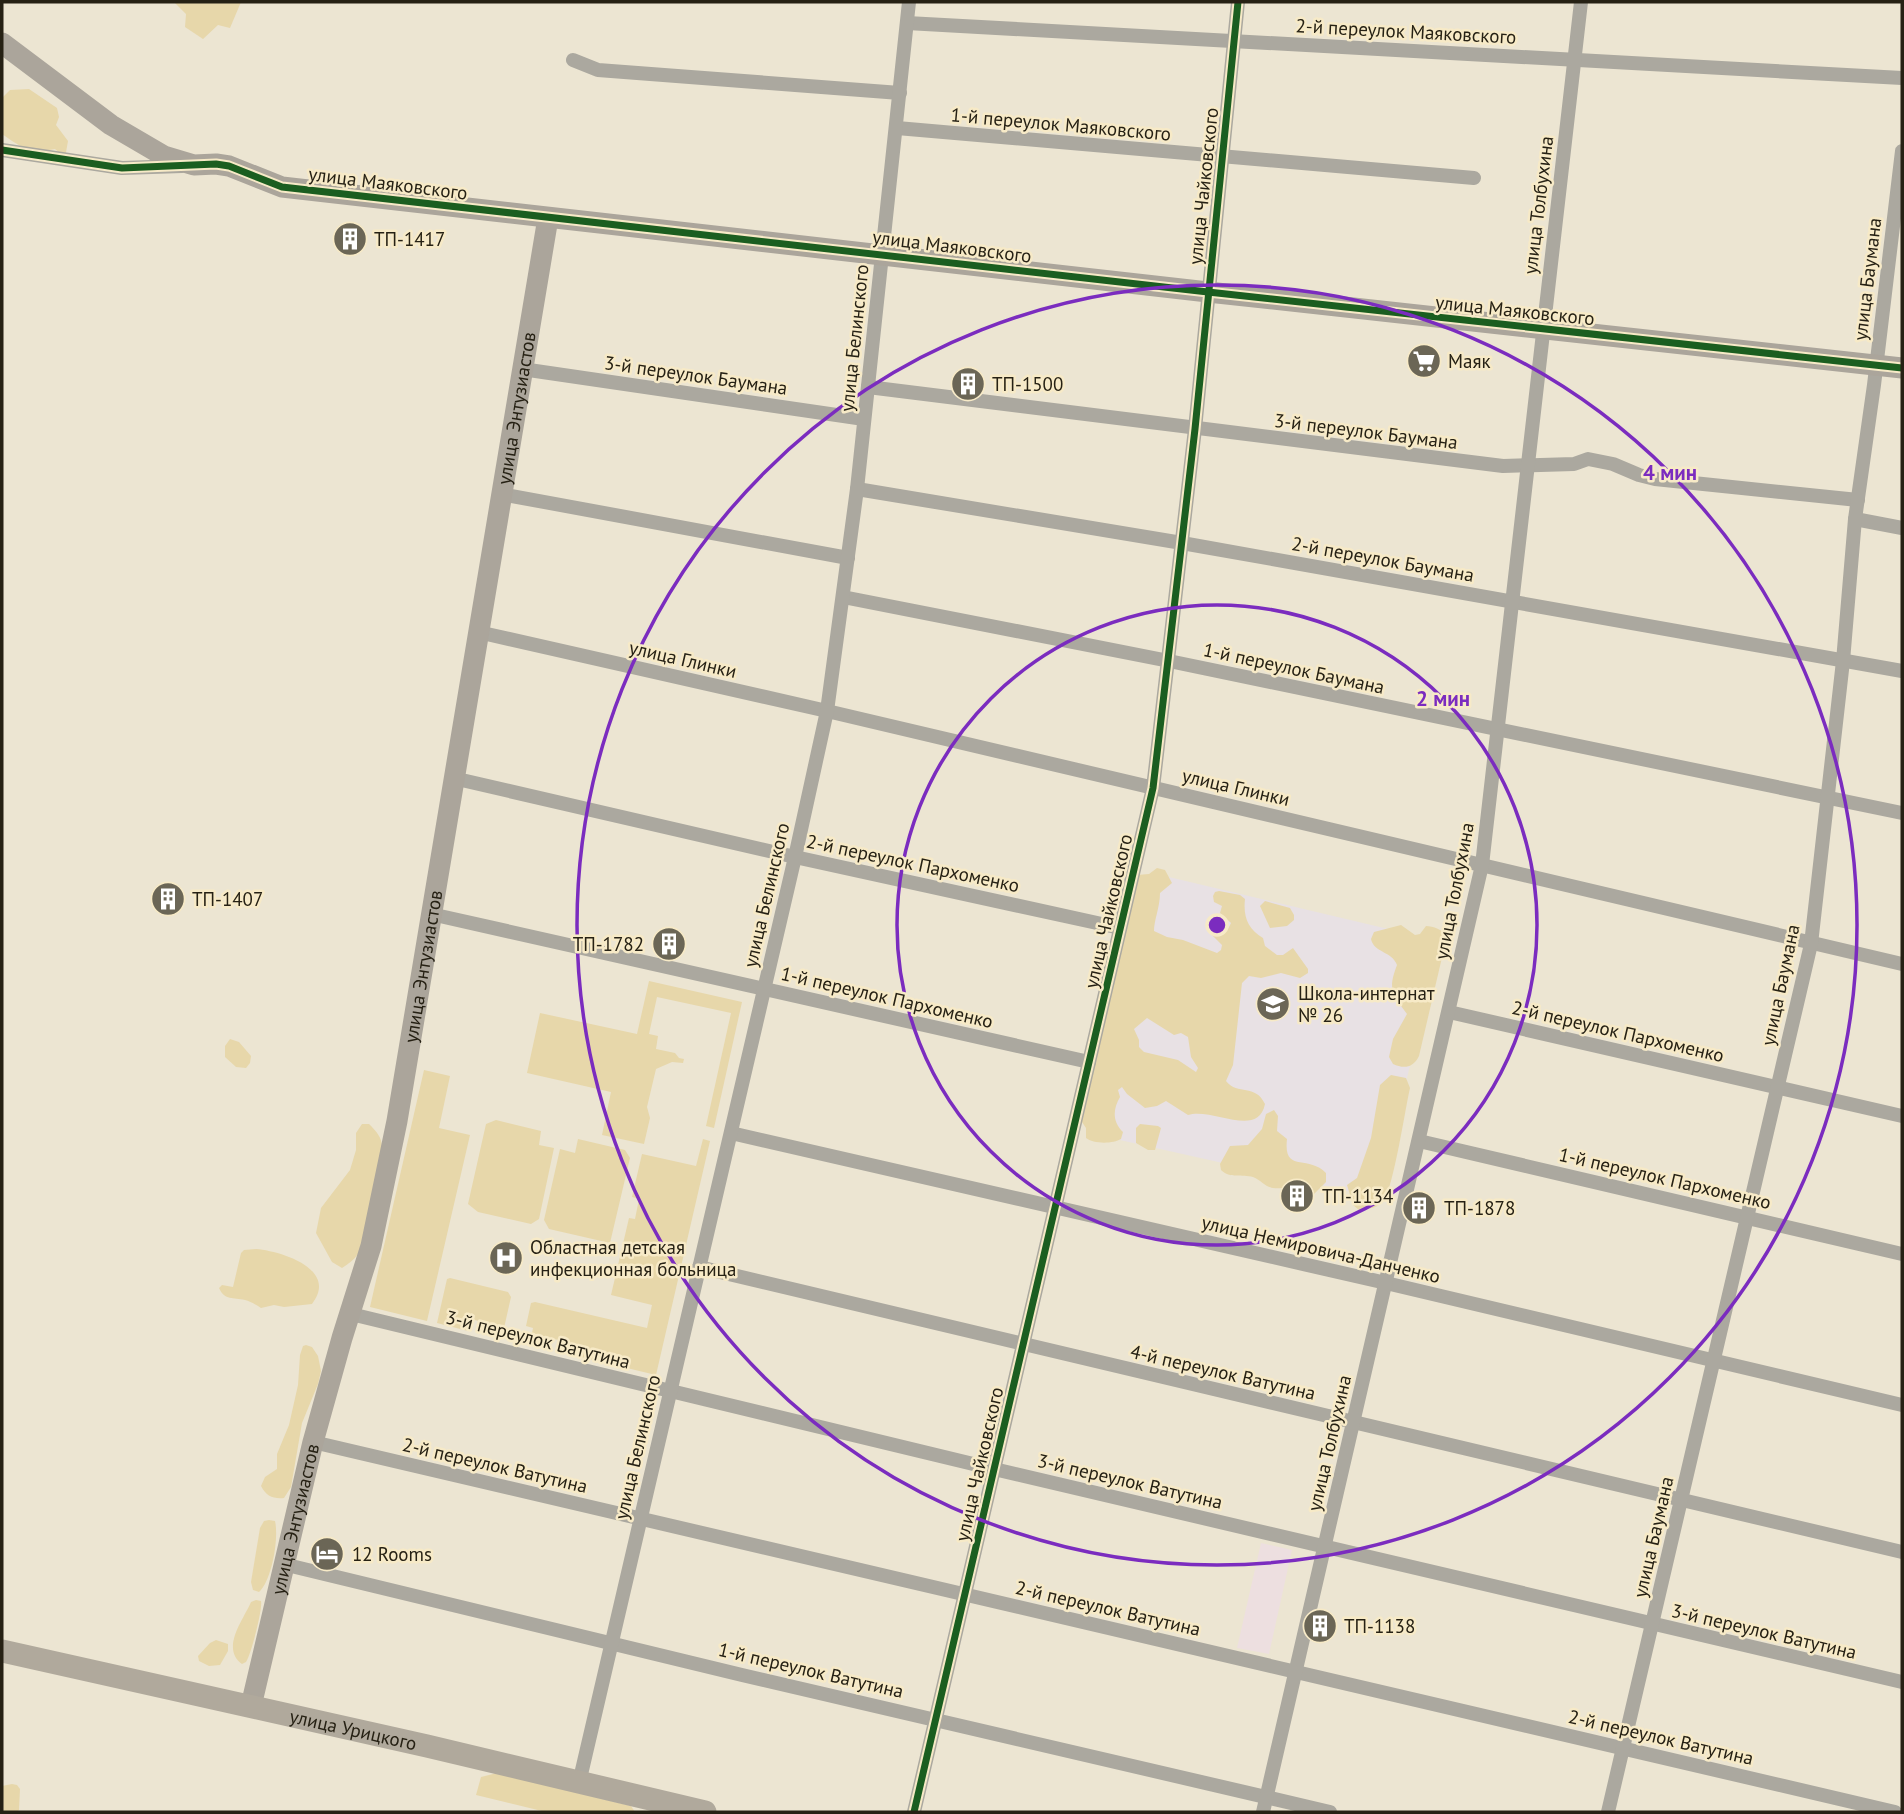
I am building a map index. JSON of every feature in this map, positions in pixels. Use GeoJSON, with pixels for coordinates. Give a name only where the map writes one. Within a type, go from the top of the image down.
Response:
{"type":"FeatureCollection","features":[{"type":"Feature","properties":{"kind":"main road","name":"улица Урицкого"},"geometry":{"type":"LineString","coordinates":[[2,1651],[705,1812]]}},
{"type":"Feature","properties":{"kind":"street","name":"улица Белинского"},"geometry":{"type":"LineString","coordinates":[[579,1783],[827,711],[857,489],[909,2]]}},
{"type":"Feature","properties":{"kind":"street","name":"улица Чайковского"},"geometry":{"type":"LineString","coordinates":[[914,1812],[1153,788],[1195,429],[1238,2]]}},
{"type":"Feature","properties":{"kind":"street","name":"улица Толбухина"},"geometry":{"type":"LineString","coordinates":[[1263,1812],[1482,866],[1581,2]]}},
{"type":"Feature","properties":{"kind":"street","name":"2-й переулок Маяковского"},"geometry":{"type":"LineString","coordinates":[[907,23],[1902,78]]}},
{"type":"Feature","properties":{"kind":"street"},"geometry":{"type":"LineString","coordinates":[[2,43],[111,125],[164,156],[194,165]]}},
{"type":"Feature","properties":{"kind":"street"},"geometry":{"type":"LineString","coordinates":[[573,60],[598,70],[900,93]]}},
{"type":"Feature","properties":{"kind":"street","name":"1-й переулок Маяковского"},"geometry":{"type":"LineString","coordinates":[[897,128],[1474,178]]}},
{"type":"Feature","properties":{"kind":"street","name":"улица Маяковского"},"geometry":{"type":"LineString","coordinates":[[2,150],[122,168],[216,164],[229,166],[282,187],[1902,368]]}},
{"type":"Feature","properties":{"kind":"street","name":"улица Баумана"},"geometry":{"type":"LineString","coordinates":[[1608,1812],[1811,943],[1843,661],[1855,519],[1898,213],[1902,151]]}},
{"type":"Feature","properties":{"kind":"street","name":"улица Энтузиастов"},"geometry":{"type":"LineString","coordinates":[[251,1706],[313,1442],[371,1246],[397,1121],[548,218]]}},
{"type":"Feature","properties":{"kind":"street","name":"3-й переулок Баумана"},"geometry":{"type":"LineString","coordinates":[[523,369],[864,419]]}},
{"type":"Feature","properties":{"kind":"street","name":"3-й переулок Баумана"},"geometry":{"type":"LineString","coordinates":[[868,387],[1503,466],[1574,464],[1588,458],[1655,479],[1858,500]]}},
{"type":"Feature","properties":{"kind":"street","name":"2-й переулок Баумана"},"geometry":{"type":"LineString","coordinates":[[857,489],[1182,543],[1902,671]]}},
{"type":"Feature","properties":{"kind":"street"},"geometry":{"type":"LineString","coordinates":[[501,494],[848,558]]}},
{"type":"Feature","properties":{"kind":"street"},"geometry":{"type":"LineString","coordinates":[[1855,519],[1902,528]]}},
{"type":"Feature","properties":{"kind":"street","name":"1-й переулок Баумана"},"geometry":{"type":"LineString","coordinates":[[843,597],[1168,661],[1902,813]]}},
{"type":"Feature","properties":{"kind":"street","name":"улица Глинки"},"geometry":{"type":"LineString","coordinates":[[478,632],[827,711],[1902,964]]}},
{"type":"Feature","properties":{"kind":"street","name":"2-й переулок Пархоменко"},"geometry":{"type":"LineString","coordinates":[[453,778],[795,858],[1120,928]]}},
{"type":"Feature","properties":{"kind":"street","name":"1-й переулок Пархоменко"},"geometry":{"type":"LineString","coordinates":[[431,914],[1088,1062]]}},
{"type":"Feature","properties":{"kind":"street","name":"2-й переулок Пархоменко"},"geometry":{"type":"LineString","coordinates":[[1449,1012],[1902,1116]]}},
{"type":"Feature","properties":{"kind":"street","name":"улица Немировича-Данченко"},"geometry":{"type":"LineString","coordinates":[[730,1133],[1386,1283],[1902,1405]]}},
{"type":"Feature","properties":{"kind":"street","name":"1-й переулок Пархоменко"},"geometry":{"type":"LineString","coordinates":[[1419,1141],[1902,1254]]}},
{"type":"Feature","properties":{"kind":"street","name":"4-й переулок Ватутина"},"geometry":{"type":"LineString","coordinates":[[699,1267],[1902,1552]]}},
{"type":"Feature","properties":{"kind":"street","name":"3-й переулок Ватутина"},"geometry":{"type":"LineString","coordinates":[[351,1314],[994,1469],[1902,1682]]}},
{"type":"Feature","properties":{"kind":"street","name":"2-й переулок Ватутина"},"geometry":{"type":"LineString","coordinates":[[313,1442],[1895,1812]]}},
{"type":"Feature","properties":{"kind":"street","name":"1-й переулок Ватутина"},"geometry":{"type":"LineString","coordinates":[[283,1564],[1330,1812]]}},
{"type":"Feature","properties":{"kind":"shaded area"},"geometry":{"type":"Polygon","coordinates":[[[174,2],[241,2],[230,28],[218,25],[203,39],[185,27],[186,14],[174,2]]]}},
{"type":"Feature","properties":{"kind":"shaded area"},"geometry":{"type":"Polygon","coordinates":[[[29,89],[57,108],[59,117],[56,125],[68,141],[65,158],[55,149],[27,149],[2,134],[2,98],[10,90],[29,89]]]}},
{"type":"Feature","properties":{"kind":"shaded area"},"geometry":{"type":"Polygon","coordinates":[[[1157,868],[1165,870],[1172,883],[1160,893],[1154,931],[1217,953],[1222,945],[1212,935],[1211,929],[1213,926],[1228,929],[1231,923],[1220,913],[1222,906],[1214,902],[1213,896],[1219,891],[1240,895],[1245,899],[1248,922],[1263,938],[1265,946],[1277,955],[1283,955],[1293,948],[1308,973],[1300,978],[1281,973],[1261,978],[1249,976],[1242,983],[1233,1065],[1226,1081],[1261,1098],[1265,1104],[1261,1114],[1244,1121],[1209,1115],[1188,1115],[1166,1101],[1145,1108],[1122,1087],[1118,1090],[1120,1097],[1115,1115],[1123,1132],[1121,1139],[1093,1141],[1086,1138],[1086,1128],[1080,1119],[1137,875],[1149,874],[1157,868]],[[1147,1018],[1134,1029],[1139,1047],[1144,1052],[1178,1060],[1196,1072],[1198,1068],[1191,1057],[1188,1037],[1181,1033],[1174,1035],[1147,1018]]]}},
{"type":"Feature","properties":{"kind":"shaded area","name":"Школа-интернат № 26"},"geometry":{"type":"Polygon","coordinates":[[[1152,873],[1439,941],[1379,1198],[1093,1134],[1152,873]]]}},
{"type":"Feature","properties":{"kind":"shaded area"},"geometry":{"type":"Polygon","coordinates":[[[1265,901],[1290,908],[1294,920],[1287,926],[1270,928],[1260,906],[1265,901]]]}},
{"type":"Feature","properties":{"kind":"shaded area"},"geometry":{"type":"Polygon","coordinates":[[[1401,925],[1415,935],[1420,934],[1426,926],[1438,929],[1447,936],[1419,1056],[1414,1063],[1404,1067],[1393,1064],[1389,1057],[1393,1039],[1407,1014],[1393,992],[1392,981],[1397,965],[1395,960],[1373,944],[1371,939],[1374,932],[1401,925]]]}},
{"type":"Feature","properties":{"kind":"shaded area"},"geometry":{"type":"Polygon","coordinates":[[[649,981],[742,1002],[714,1128],[706,1126],[731,1013],[657,997],[649,1034],[658,1036],[656,1049],[675,1053],[684,1059],[683,1063],[672,1062],[656,1069],[647,1107],[650,1118],[644,1144],[602,1135],[611,1092],[527,1073],[540,1013],[637,1034],[649,981]]]}},
{"type":"Feature","properties":{"kind":"shaded area"},"geometry":{"type":"Polygon","coordinates":[[[230,1039],[239,1042],[251,1056],[246,1068],[236,1067],[225,1057],[225,1046],[230,1039]]]}},
{"type":"Feature","properties":{"kind":"shaded area"},"geometry":{"type":"Polygon","coordinates":[[[424,1070],[450,1076],[439,1128],[470,1135],[427,1321],[370,1307],[424,1070]]]}},
{"type":"Feature","properties":{"kind":"shaded area"},"geometry":{"type":"Polygon","coordinates":[[[1391,1075],[1406,1078],[1410,1088],[1395,1164],[1388,1192],[1382,1203],[1370,1209],[1359,1210],[1353,1205],[1347,1185],[1357,1178],[1371,1138],[1380,1085],[1391,1075]]]}},
{"type":"Feature","properties":{"kind":"shaded area"},"geometry":{"type":"Polygon","coordinates":[[[1274,1110],[1278,1116],[1277,1131],[1287,1139],[1289,1156],[1326,1173],[1326,1182],[1313,1195],[1299,1187],[1270,1187],[1253,1177],[1232,1175],[1221,1170],[1220,1164],[1230,1146],[1248,1145],[1262,1129],[1266,1114],[1274,1110]]]}},
{"type":"Feature","properties":{"kind":"shaded area"},"geometry":{"type":"Polygon","coordinates":[[[496,1120],[541,1131],[539,1145],[554,1148],[539,1219],[531,1224],[478,1212],[468,1204],[486,1124],[496,1120]]]}},
{"type":"Feature","properties":{"kind":"shaded area"},"geometry":{"type":"Polygon","coordinates":[[[362,1124],[369,1124],[378,1134],[382,1143],[382,1155],[361,1247],[355,1258],[342,1268],[332,1262],[316,1233],[321,1208],[350,1170],[356,1150],[356,1133],[362,1124]]]}},
{"type":"Feature","properties":{"kind":"shaded area"},"geometry":{"type":"Polygon","coordinates":[[[1140,1124],[1161,1128],[1155,1150],[1148,1150],[1136,1143],[1136,1128],[1140,1124]]]}},
{"type":"Feature","properties":{"kind":"shaded area"},"geometry":{"type":"Polygon","coordinates":[[[578,1139],[625,1150],[630,1158],[610,1243],[549,1229],[544,1220],[560,1149],[575,1153],[578,1139]]]}},
{"type":"Feature","properties":{"kind":"shaded area"},"geometry":{"type":"Polygon","coordinates":[[[703,1139],[710,1141],[656,1375],[556,1351],[558,1340],[532,1333],[533,1328],[526,1326],[531,1303],[535,1302],[647,1328],[652,1305],[611,1295],[629,1218],[635,1219],[639,1199],[632,1197],[642,1154],[696,1166],[703,1139]]]}},
{"type":"Feature","properties":{"kind":"shaded area"},"geometry":{"type":"Polygon","coordinates":[[[256,1249],[292,1258],[313,1272],[318,1281],[318,1292],[312,1304],[261,1308],[224,1295],[219,1288],[222,1285],[233,1287],[241,1253],[244,1250],[256,1249]]]}},
{"type":"Feature","properties":{"kind":"shaded area"},"geometry":{"type":"Polygon","coordinates":[[[447,1279],[508,1292],[511,1297],[504,1328],[471,1319],[468,1331],[437,1323],[447,1279]]]}},
{"type":"Feature","properties":{"kind":"shaded area"},"geometry":{"type":"Polygon","coordinates":[[[306,1345],[312,1347],[318,1356],[321,1371],[302,1423],[291,1487],[284,1498],[276,1498],[270,1496],[261,1486],[265,1477],[277,1469],[277,1454],[289,1425],[298,1385],[300,1355],[306,1345]]]}},
{"type":"Feature","properties":{"kind":"shaded area"},"geometry":{"type":"Polygon","coordinates":[[[264,1521],[275,1521],[275,1548],[268,1578],[259,1592],[253,1590],[251,1582],[260,1528],[264,1521]]]}},
{"type":"Feature","properties":{"kind":"shaded area"},"geometry":{"type":"Polygon","coordinates":[[[1261,1543],[1292,1550],[1269,1654],[1237,1648],[1261,1543]]]}},
{"type":"Feature","properties":{"kind":"shaded area"},"geometry":{"type":"Polygon","coordinates":[[[261,1601],[258,1622],[248,1658],[242,1664],[233,1650],[233,1642],[251,1602],[261,1601]]]}},
{"type":"Feature","properties":{"kind":"shaded area"},"geometry":{"type":"Polygon","coordinates":[[[216,1640],[228,1644],[228,1651],[220,1665],[209,1666],[199,1661],[198,1656],[216,1640]]]}},
{"type":"Feature","properties":{"kind":"shaded area"},"geometry":{"type":"Polygon","coordinates":[[[497,1773],[631,1806],[635,1812],[546,1812],[476,1795],[481,1777],[497,1773]]]}},
{"type":"Feature","properties":{"kind":"shaded area"},"geometry":{"type":"Polygon","coordinates":[[[12,1784],[20,1789],[19,1810],[2,1812],[2,1786],[12,1784]]]}},
{"type":"Feature","properties":{"kind":"cycle path"},"geometry":{"type":"LineString","coordinates":[[914,1812],[1153,788],[1195,429],[1238,2]]}},
{"type":"Feature","properties":{"kind":"cycle path"},"geometry":{"type":"LineString","coordinates":[[2,150],[122,168],[216,164],[229,166],[282,187],[1902,368]]}},
{"type":"Feature","properties":{"kind":"place","name":"ТП-1417"},"geometry":{"type":"Point","coordinates":[350,239]}},
{"type":"Feature","properties":{"kind":"place","name":"Маяк"},"geometry":{"type":"Point","coordinates":[1424,361]}},
{"type":"Feature","properties":{"kind":"place","name":"ТП-1500"},"geometry":{"type":"Point","coordinates":[968,384]}},
{"type":"Feature","properties":{"kind":"place","name":"ТП-1407"},"geometry":{"type":"Point","coordinates":[168,899]}},
{"type":"Feature","properties":{"kind":"place","name":"ТП-1782"},"geometry":{"type":"Point","coordinates":[669,944]}},
{"type":"Feature","properties":{"kind":"place","name":"Школа-интернат № 26"},"geometry":{"type":"Point","coordinates":[1273,1004]}},
{"type":"Feature","properties":{"kind":"place","name":"ТП-1134"},"geometry":{"type":"Point","coordinates":[1297,1196]}},
{"type":"Feature","properties":{"kind":"place","name":"ТП-1878"},"geometry":{"type":"Point","coordinates":[1419,1208]}},
{"type":"Feature","properties":{"kind":"place","name":"Областная детская инфекционная больница"},"geometry":{"type":"Point","coordinates":[506,1258]}},
{"type":"Feature","properties":{"kind":"place","name":"12 Rooms"},"geometry":{"type":"Point","coordinates":[327,1554]}},
{"type":"Feature","properties":{"kind":"place","name":"ТП-1138"},"geometry":{"type":"Point","coordinates":[1320,1626]}}]}
